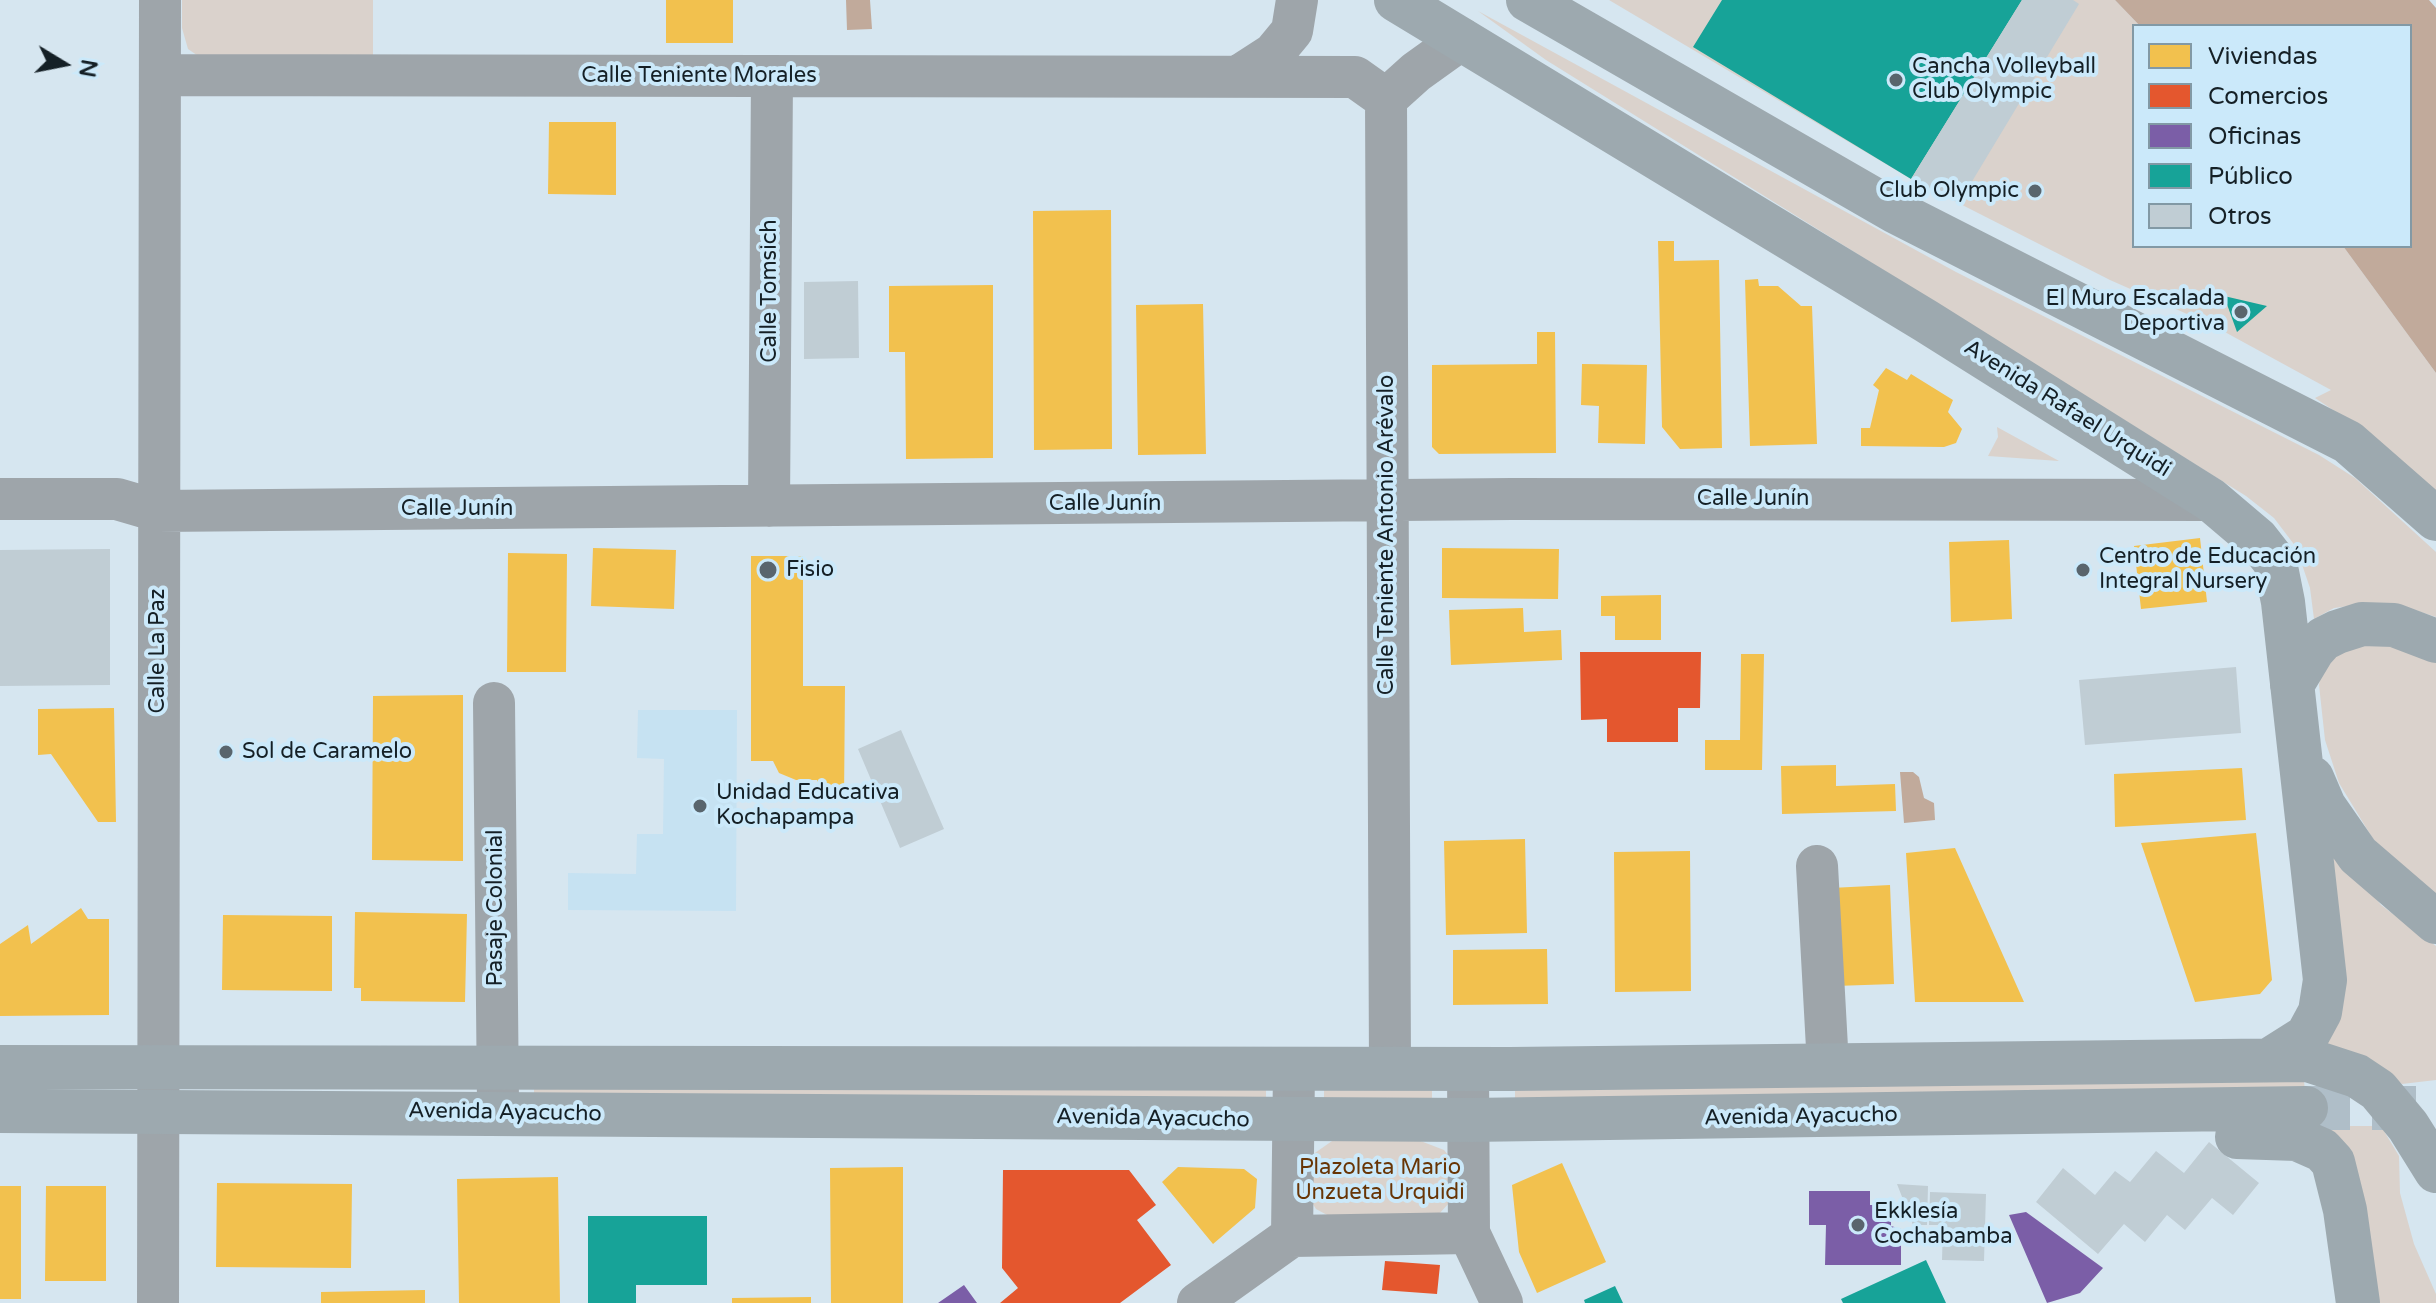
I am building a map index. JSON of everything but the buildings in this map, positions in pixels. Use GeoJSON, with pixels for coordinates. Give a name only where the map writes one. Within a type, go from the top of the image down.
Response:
{"type":"FeatureCollection","features":[{"type":"Feature","properties":{"kind":"main road","name":"Avenida Rafael Urquidi"},"geometry":{"type":"LineString","coordinates":[[1396,0],[1926,321],[2211,500],[2239,520],[2275,562],[2300,750],[2325,980],[2320,1012],[2307,1036],[2269,1060]]}},
{"type":"Feature","properties":{"kind":"main road"},"geometry":{"type":"LineString","coordinates":[[1528,0],[1896,212],[2348,442],[2436,519]]}},
{"type":"Feature","properties":{"kind":"main road"},"geometry":{"type":"LineString","coordinates":[[2292,685],[2323,639],[2362,624],[2394,625],[2436,641]]}},
{"type":"Feature","properties":{"kind":"main road"},"geometry":{"type":"LineString","coordinates":[[2300,750],[2324,806],[2358,855],[2436,922]]}},
{"type":"Feature","properties":{"kind":"main road","name":"Avenida Ayacucho"},"geometry":{"type":"LineString","coordinates":[[0,1067],[1468,1069],[2308,1060],[2357,1076],[2378,1090],[2408,1126],[2436,1171]]}},
{"type":"Feature","properties":{"kind":"main road"},"geometry":{"type":"LineString","coordinates":[[834,1068],[834,1116]]}},
{"type":"Feature","properties":{"kind":"main road","name":"Avenida Ayacucho"},"geometry":{"type":"LineString","coordinates":[[0,1111],[1469,1120],[1987,1115],[2306,1108]]}},
{"type":"Feature","properties":{"kind":"main road"},"geometry":{"type":"LineString","coordinates":[[1987,1115],[2019,1140],[2283,1136],[2314,1145],[2333,1162],[2345,1210],[2358,1303]]}},
{"type":"Feature","properties":{"kind":"street","name":"Calle La Paz"},"geometry":{"type":"LineString","coordinates":[[158,1303],[160,0]]}},
{"type":"Feature","properties":{"kind":"street"},"geometry":{"type":"LineString","coordinates":[[1239,76],[1273,54],[1292,31],[1297,0]]}},
{"type":"Feature","properties":{"kind":"street"},"geometry":{"type":"LineString","coordinates":[[1386,99],[1416,72],[1462,39]]}},
{"type":"Feature","properties":{"kind":"street","name":"Calle Teniente Morales"},"geometry":{"type":"LineString","coordinates":[[160,75],[1355,77],[1386,99]]}},
{"type":"Feature","properties":{"kind":"street","name":"Calle Tomsich"},"geometry":{"type":"LineString","coordinates":[[769,506],[772,76]]}},
{"type":"Feature","properties":{"kind":"street","name":"Calle Teniente Antonio Arévalo"},"geometry":{"type":"LineString","coordinates":[[1386,99],[1390,1069]]}},
{"type":"Feature","properties":{"kind":"street","name":"Calle Junín"},"geometry":{"type":"LineString","coordinates":[[0,499],[117,499],[158,511],[1388,502],[2211,500]]}},
{"type":"Feature","properties":{"kind":"street","name":"Pasaje Colonial"},"geometry":{"type":"LineString","coordinates":[[494,703],[498,1113]]}},
{"type":"Feature","properties":{"kind":"street"},"geometry":{"type":"LineString","coordinates":[[1817,866],[1828,1066]]}},
{"type":"Feature","properties":{"kind":"street"},"geometry":{"type":"LineString","coordinates":[[1292,1236],[1294,1069]]}},
{"type":"Feature","properties":{"kind":"street"},"geometry":{"type":"LineString","coordinates":[[1468,1069],[1469,1233],[1502,1303]]}},
{"type":"Feature","properties":{"kind":"street"},"geometry":{"type":"LineString","coordinates":[[1198,1303],[1292,1236],[1469,1233]]}},
{"type":"Feature","properties":{"kind":"shaded area"},"geometry":{"type":"Polygon","coordinates":[[[846,0],[870,0],[872,29],[847,30],[846,0]]]}},
{"type":"Feature","properties":{"kind":"shaded area"},"geometry":{"type":"Polygon","coordinates":[[[2115,0],[2429,0],[2436,8],[2436,373],[2344,248],[2412,248],[2412,24],[2138,24],[2115,0]]]}},
{"type":"Feature","properties":{"kind":"shaded area","name":"Unidad Educativa Kochapampa"},"geometry":{"type":"Polygon","coordinates":[[[638,710],[737,710],[736,911],[568,910],[568,873],[636,874],[637,834],[663,834],[664,759],[637,758],[638,710]]]}},
{"type":"Feature","properties":{"kind":"shaded area"},"geometry":{"type":"Polygon","coordinates":[[[1900,772],[1913,772],[1919,777],[1924,798],[1934,803],[1935,820],[1904,823],[1900,772]]]}},
{"type":"Feature","properties":{"kind":"green space"},"geometry":{"type":"Polygon","coordinates":[[[182,0],[373,0],[373,60],[204,60],[188,49],[182,28],[182,0]]]}},
{"type":"Feature","properties":{"kind":"green space","name":"Club Olympic"},"geometry":{"type":"Polygon","coordinates":[[[1609,0],[2115,0],[2138,24],[2132,24],[2132,248],[2344,248],[2436,373],[2436,492],[2366,432],[2315,398],[2331,390],[2212,325],[2110,280],[1911,179],[1609,0]]]}},
{"type":"Feature","properties":{"kind":"green space"},"geometry":{"type":"Polygon","coordinates":[[[1478,11],[1956,272],[2319,455],[2355,478],[2436,552],[2436,617],[2399,605],[2365,604],[2334,608],[2314,619],[2310,588],[2296,547],[2274,518],[2246,496],[1546,60],[1478,11]]]}},
{"type":"Feature","properties":{"kind":"green space"},"geometry":{"type":"Polygon","coordinates":[[[1997,427],[2059,461],[1988,456],[1998,437],[1997,427]]]}},
{"type":"Feature","properties":{"kind":"green space"},"geometry":{"type":"Polygon","coordinates":[[[2354,643],[2395,645],[2436,661],[2436,898],[2407,876],[2373,839],[2339,783],[2325,740],[2319,685],[2323,664],[2354,643]]]}},
{"type":"Feature","properties":{"kind":"green space"},"geometry":{"type":"Polygon","coordinates":[[[2322,830],[2381,905],[2436,946],[2436,1080],[2402,1084],[2386,1072],[2320,1043],[2322,830]]]}},
{"type":"Feature","properties":{"kind":"green space"},"geometry":{"type":"Polygon","coordinates":[[[2303,1073],[2305,1090],[1515,1099],[1515,1087],[2303,1073]]]}},
{"type":"Feature","properties":{"kind":"green space"},"geometry":{"type":"Polygon","coordinates":[[[534,1080],[1266,1086],[1266,1101],[534,1095],[534,1080]]]}},
{"type":"Feature","properties":{"kind":"green space"},"geometry":{"type":"Polygon","coordinates":[[[1324,1087],[1432,1087],[1432,1100],[1324,1100],[1324,1087]]]}},
{"type":"Feature","properties":{"kind":"green space"},"geometry":{"type":"Polygon","coordinates":[[[2307,1126],[2381,1126],[2399,1156],[2400,1193],[2414,1244],[2436,1294],[2436,1303],[2368,1303],[2307,1126]]]}},
{"type":"Feature","properties":{"kind":"green space","name":"Plazoleta Mario Unzueta Urquidi"},"geometry":{"type":"Polygon","coordinates":[[[1418,1140],[1444,1150],[1454,1162],[1449,1203],[1439,1214],[1329,1216],[1316,1209],[1308,1196],[1312,1155],[1332,1141],[1418,1140]]]}},
{"type":"Feature","properties":{"kind":"tunnel"},"geometry":{"type":"LineString","coordinates":[[2306,1108],[2436,1108]]}},
{"type":"Feature","properties":{"kind":"place","name":"Cancha Volleyball Club Olympic"},"geometry":{"type":"Point","coordinates":[1896,80]}},
{"type":"Feature","properties":{"kind":"place","name":"Club Olympic"},"geometry":{"type":"Point","coordinates":[2035,191]}},
{"type":"Feature","properties":{"kind":"place","name":"El Muro Escalada Deportiva"},"geometry":{"type":"Point","coordinates":[2241,312]}},
{"type":"Feature","properties":{"kind":"place","name":"Fisio"},"geometry":{"type":"Point","coordinates":[768,570]}},
{"type":"Feature","properties":{"kind":"place","name":"Centro de Educación Integral Nursery"},"geometry":{"type":"Point","coordinates":[2083,570]}},
{"type":"Feature","properties":{"kind":"place","name":"Sol de Caramelo"},"geometry":{"type":"Point","coordinates":[226,752]}},
{"type":"Feature","properties":{"kind":"place","name":"Unidad Educativa Kochapampa"},"geometry":{"type":"Point","coordinates":[700,806]}},
{"type":"Feature","properties":{"kind":"place","name":"Ekklesía Cochabamba"},"geometry":{"type":"Point","coordinates":[1858,1225]}}]}
